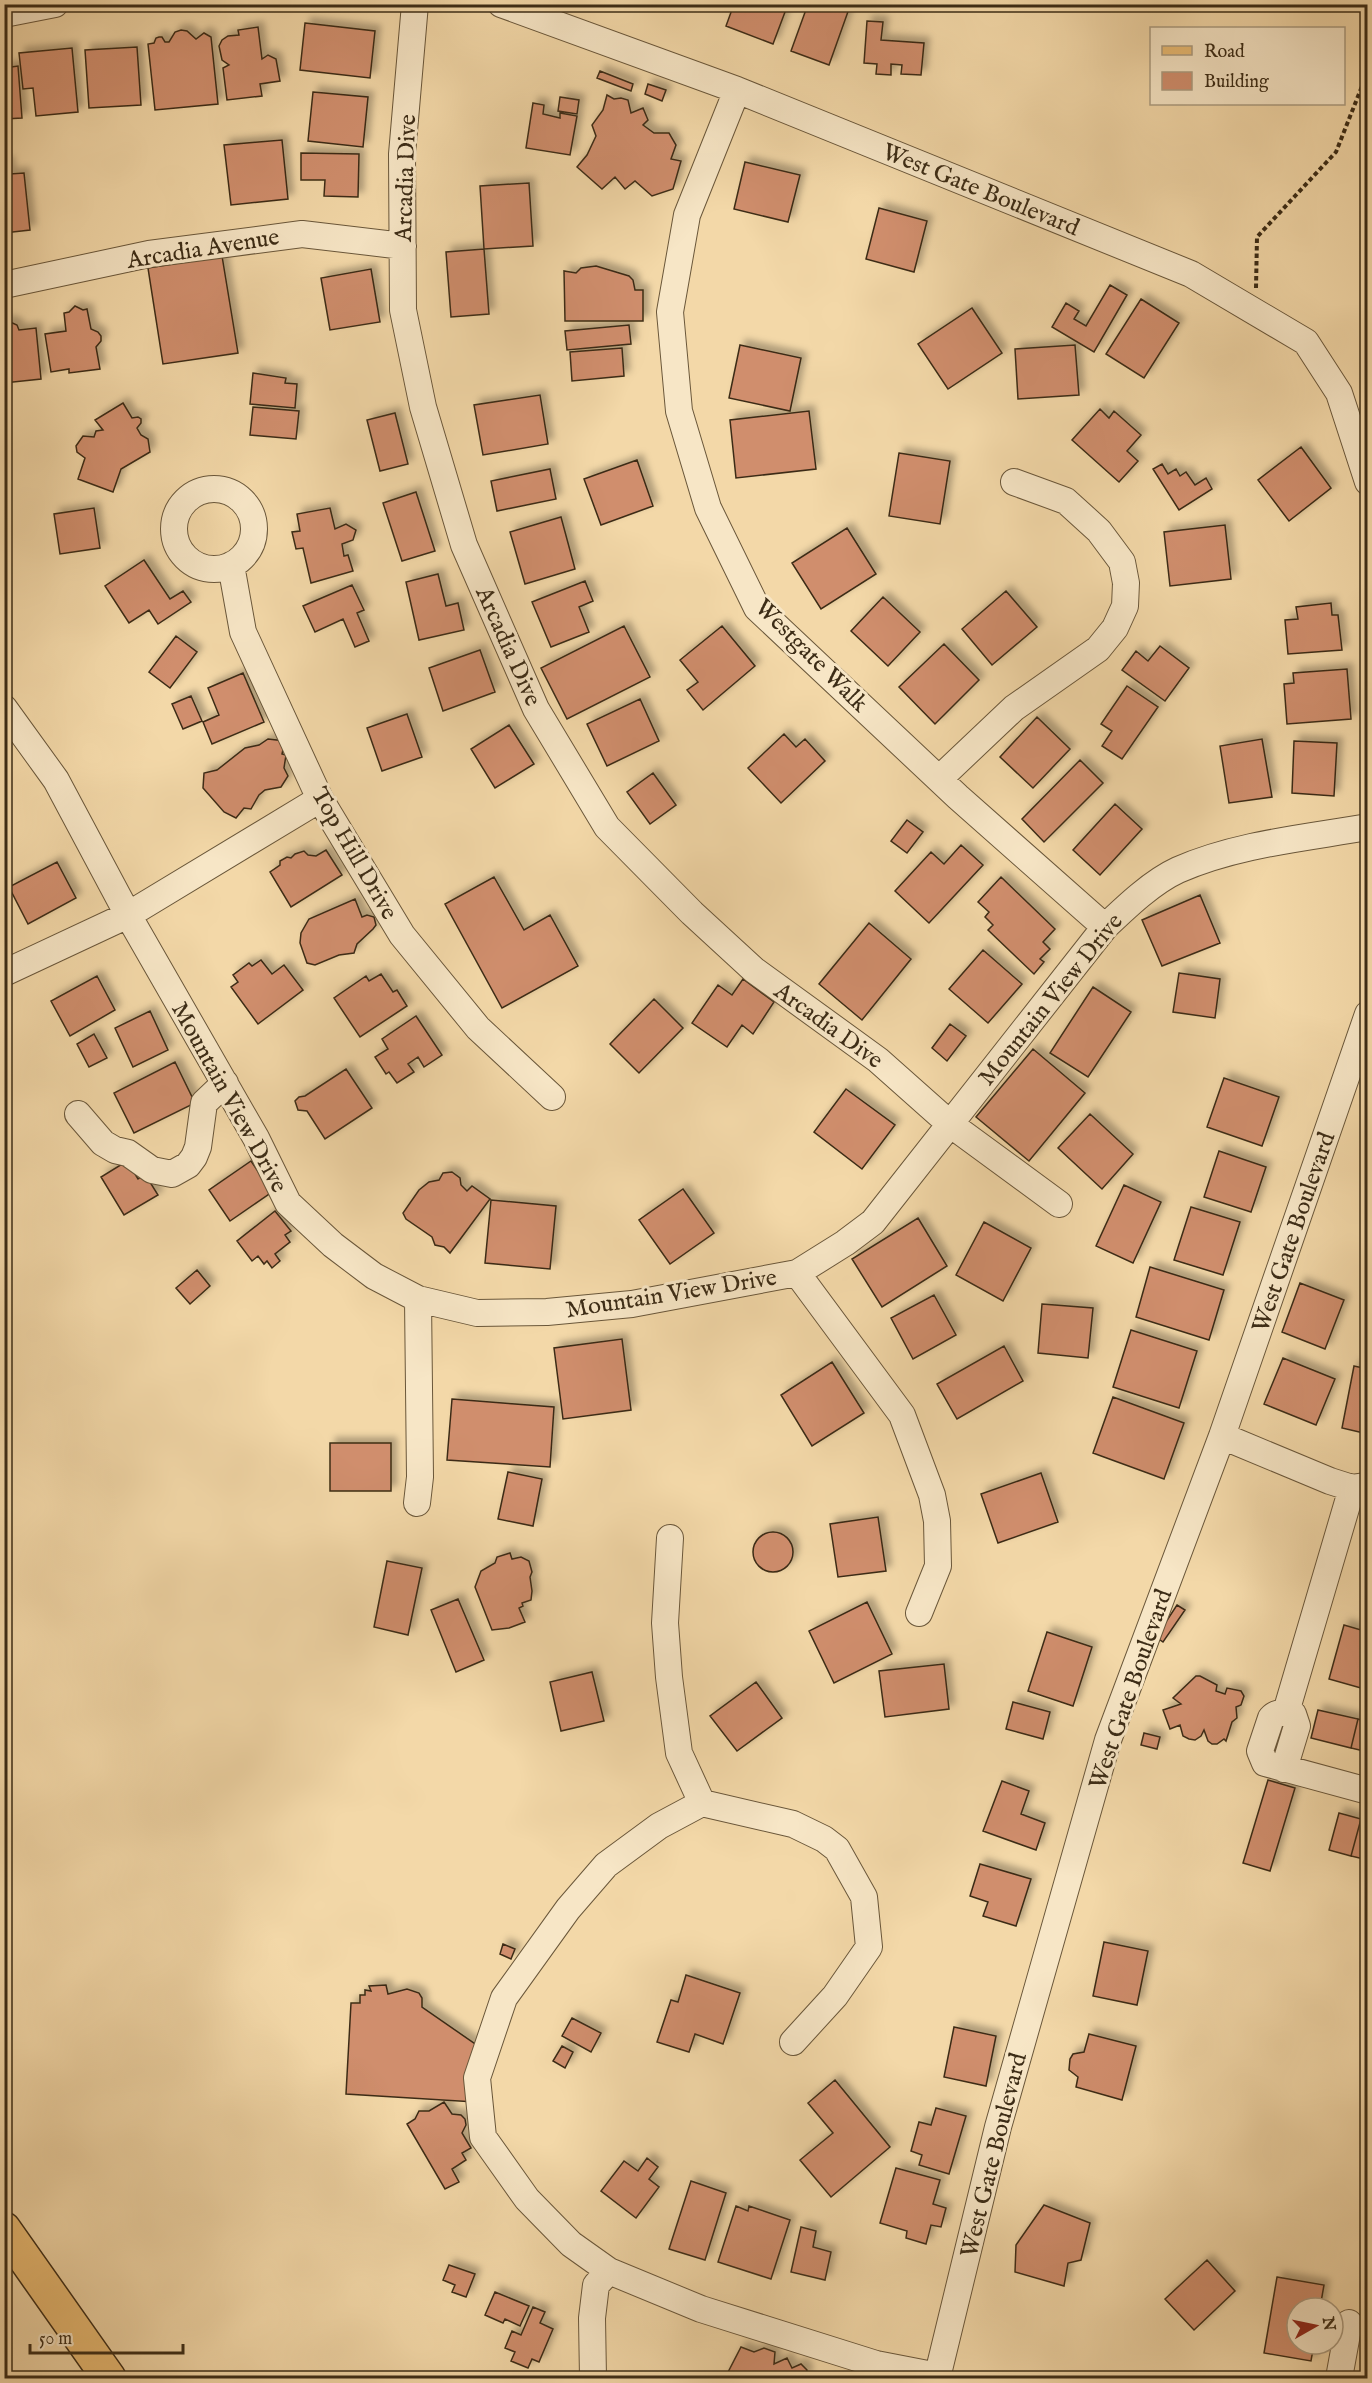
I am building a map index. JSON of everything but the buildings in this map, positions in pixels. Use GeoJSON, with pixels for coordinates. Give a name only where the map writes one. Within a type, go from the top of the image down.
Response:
{"type":"FeatureCollection","features":[{"type":"Feature","properties":{"kind":"main road"},"geometry":{"type":"LineString","coordinates":[[4,2229],[109,2379]]}},
{"type":"Feature","properties":{"kind":"street"},"geometry":{"type":"LineString","coordinates":[[4,14],[55,4]]}},
{"type":"Feature","properties":{"kind":"street","name":"Arcadia Dive"},"geometry":{"type":"LineString","coordinates":[[415,4],[402,154],[403,310],[423,408],[464,545],[536,709],[607,827],[692,913],[754,970],[878,1060],[950,1124],[1059,1204]]}},
{"type":"Feature","properties":{"kind":"street","name":"West Gate Boulevard"},"geometry":{"type":"LineString","coordinates":[[501,4],[737,90],[1191,274],[1306,342],[1339,393],[1368,483]]}},
{"type":"Feature","properties":{"kind":"street","name":"Westgate Walk"},"geometry":{"type":"LineString","coordinates":[[737,90],[687,215],[670,312],[679,411],[708,508],[757,608],[939,778],[1105,927]]}},
{"type":"Feature","properties":{"kind":"street","name":"Arcadia Avenue"},"geometry":{"type":"LineString","coordinates":[[4,285],[149,254],[302,234],[403,246]]}},
{"type":"Feature","properties":{"kind":"street"},"geometry":{"type":"LineString","coordinates":[[939,778],[1014,708],[1098,649],[1115,628],[1125,606],[1126,583],[1122,562],[1099,531],[1066,501],[1014,482]]}},
{"type":"Feature","properties":{"kind":"street","name":"Top Hill Drive"},"geometry":{"type":"LineString","coordinates":[[231,565],[243,632],[320,799],[402,935],[478,1028],[552,1097]]}},
{"type":"Feature","properties":{"kind":"street","name":"Mountain View Drive"},"geometry":{"type":"LineString","coordinates":[[4,708],[56,780],[128,915],[225,1083],[288,1203],[333,1245],[374,1276],[418,1299],[477,1313],[547,1312],[632,1304],[797,1273],[845,1243],[873,1221],[1105,927],[1130,903],[1177,871],[1236,850],[1368,827]]}},
{"type":"Feature","properties":{"kind":"street"},"geometry":{"type":"LineString","coordinates":[[4,973],[128,915],[320,799]]}},
{"type":"Feature","properties":{"kind":"street","name":"West Gate Boulevard"},"geometry":{"type":"LineString","coordinates":[[938,2377],[998,2127],[1108,1740],[1222,1436],[1368,1014]]}},
{"type":"Feature","properties":{"kind":"street"},"geometry":{"type":"LineString","coordinates":[[78,1114],[103,1143],[115,1150],[128,1153],[152,1170],[172,1174],[188,1165],[194,1157],[198,1147],[204,1103],[225,1083]]}},
{"type":"Feature","properties":{"kind":"street"},"geometry":{"type":"LineString","coordinates":[[797,1273],[902,1415],[932,1495],[937,1521],[938,1566],[919,1613]]}},
{"type":"Feature","properties":{"kind":"street"},"geometry":{"type":"LineString","coordinates":[[417,1503],[420,1477],[418,1299]]}},
{"type":"Feature","properties":{"kind":"street"},"geometry":{"type":"LineString","coordinates":[[1222,1436],[1360,1487],[1286,1712],[1293,1714],[1297,1726],[1284,1768],[1368,1791]]}},
{"type":"Feature","properties":{"kind":"street"},"geometry":{"type":"LineString","coordinates":[[670,1538],[665,1623],[669,1677],[679,1753],[702,1803]]}},
{"type":"Feature","properties":{"kind":"street"},"geometry":{"type":"LineString","coordinates":[[793,2042],[835,1996],[869,1947],[864,1897],[837,1849],[824,1839],[793,1824],[702,1803],[659,1826],[606,1865],[568,1908],[504,1998],[477,2078],[483,2137],[527,2199],[571,2244],[609,2271],[701,2309],[876,2364],[938,2377]]}},
{"type":"Feature","properties":{"kind":"street"},"geometry":{"type":"LineString","coordinates":[[593,2379],[592,2318],[596,2285],[609,2271]]}},
{"type":"Feature","properties":{"kind":"street"},"geometry":{"type":"LineString","coordinates":[[1339,2379],[1349,2323]]}},
{"type":"Feature","properties":{"kind":"path"},"geometry":{"type":"LineString","coordinates":[[1256,312],[1257,237],[1336,152],[1368,71]]}}]}
